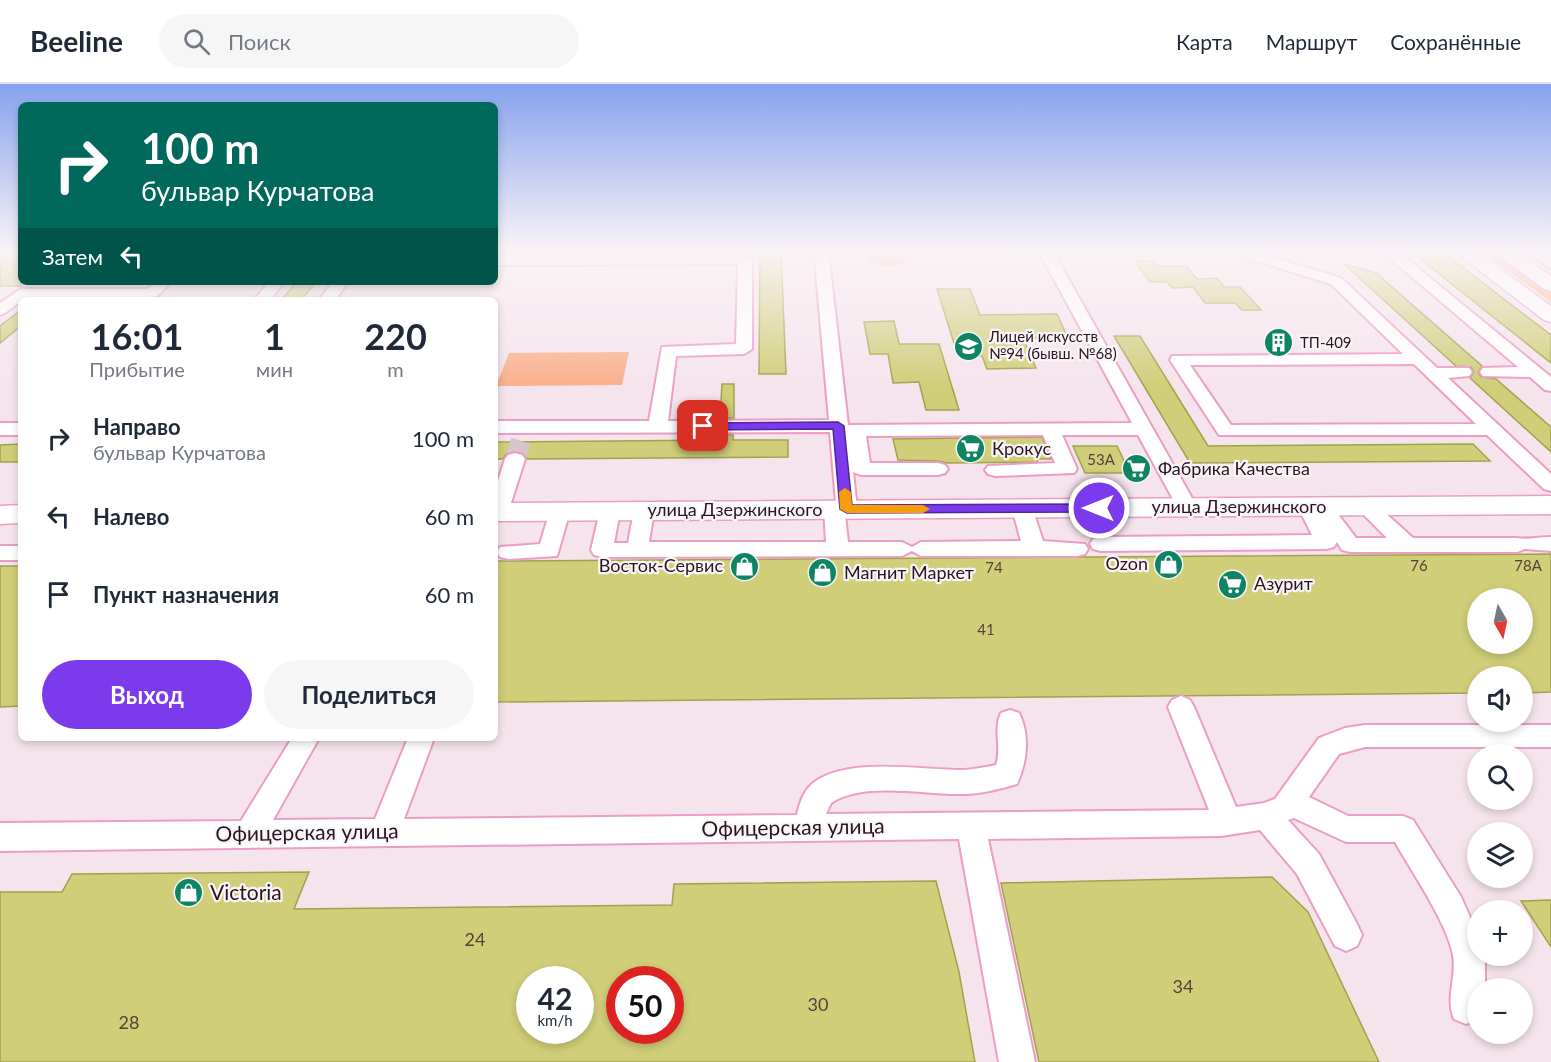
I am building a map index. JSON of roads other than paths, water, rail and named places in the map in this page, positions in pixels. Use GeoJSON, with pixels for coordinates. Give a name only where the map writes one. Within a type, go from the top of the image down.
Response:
{"type":"FeatureCollection","features":[{"type":"Feature","properties":{"kind":"main road"},"geometry":{"type":"LineString","coordinates":[[1524,296],[1551,316]]}},
{"type":"Feature","properties":{"kind":"main road","name":"улица Дзержинского"},"geometry":{"type":"LineString","coordinates":[[498,512],[1551,505]]}},
{"type":"Feature","properties":{"kind":"main road"},"geometry":{"type":"LineString","coordinates":[[0,515],[18,514]]}},
{"type":"Feature","properties":{"kind":"street"},"geometry":{"type":"LineString","coordinates":[[0,309],[19,296]]}},
{"type":"Feature","properties":{"kind":"street"},"geometry":{"type":"LineString","coordinates":[[658,426],[668,351],[744,350],[745,296]]}},
{"type":"Feature","properties":{"kind":"street"},"geometry":{"type":"LineString","coordinates":[[827,296],[844,429],[838,549]]}},
{"type":"Feature","properties":{"kind":"street"},"geometry":{"type":"LineString","coordinates":[[1071,296],[1187,507]]}},
{"type":"Feature","properties":{"kind":"street"},"geometry":{"type":"LineString","coordinates":[[1351,296],[1551,485]]}},
{"type":"Feature","properties":{"kind":"street"},"geometry":{"type":"LineString","coordinates":[[1442,296],[1551,386]]}},
{"type":"Feature","properties":{"kind":"street"},"geometry":{"type":"LineString","coordinates":[[1418,359],[1178,360],[1226,431],[1492,429]]}},
{"type":"Feature","properties":{"kind":"street"},"geometry":{"type":"LineString","coordinates":[[1433,373],[1463,372]]}},
{"type":"Feature","properties":{"kind":"street"},"geometry":{"type":"LineString","coordinates":[[1488,372],[1534,372]]}},
{"type":"Feature","properties":{"kind":"street"},"geometry":{"type":"LineString","coordinates":[[498,429],[521,442],[658,426],[844,429],[1144,429]]}},
{"type":"Feature","properties":{"kind":"street"},"geometry":{"type":"LineString","coordinates":[[0,429],[18,429]]}},
{"type":"Feature","properties":{"kind":"street"},"geometry":{"type":"LineString","coordinates":[[844,429],[861,469],[938,469]]}},
{"type":"Feature","properties":{"kind":"street"},"geometry":{"type":"LineString","coordinates":[[995,470],[1067,469],[1050,430]]}},
{"type":"Feature","properties":{"kind":"street"},"geometry":{"type":"LineString","coordinates":[[498,506],[521,442]]}},
{"type":"Feature","properties":{"kind":"street"},"geometry":{"type":"LineString","coordinates":[[1101,544],[1326,542],[1314,506]]}},
{"type":"Feature","properties":{"kind":"street"},"geometry":{"type":"LineString","coordinates":[[1314,506],[1350,545],[1534,544]]}},
{"type":"Feature","properties":{"kind":"street"},"geometry":{"type":"LineString","coordinates":[[1365,506],[1408,545]]}},
{"type":"Feature","properties":{"kind":"street"},"geometry":{"type":"LineString","coordinates":[[1022,508],[1034,548]]}},
{"type":"Feature","properties":{"kind":"street"},"geometry":{"type":"LineString","coordinates":[[508,552],[549,551],[560,511]]}},
{"type":"Feature","properties":{"kind":"street"},"geometry":{"type":"LineString","coordinates":[[610,511],[602,550],[1077,549]]}},
{"type":"Feature","properties":{"kind":"street"},"geometry":{"type":"LineString","coordinates":[[637,550],[644,511]]}},
{"type":"Feature","properties":{"kind":"street"},"geometry":{"type":"LineString","coordinates":[[0,553],[18,553]]}},
{"type":"Feature","properties":{"kind":"street"},"geometry":{"type":"LineString","coordinates":[[1181,707],[1228,822]]}},
{"type":"Feature","properties":{"kind":"street"},"geometry":{"type":"LineString","coordinates":[[810,828],[814,803],[823,792],[840,784],[891,780],[963,782],[1007,775],[1013,755],[1010,721]]}},
{"type":"Feature","properties":{"kind":"street"},"geometry":{"type":"LineString","coordinates":[[1278,808],[1329,746],[1345,740],[1365,736],[1551,736]]}},
{"type":"Feature","properties":{"kind":"street"},"geometry":{"type":"LineString","coordinates":[[249,834],[304,741]]}},
{"type":"Feature","properties":{"kind":"street"},"geometry":{"type":"LineString","coordinates":[[384,833],[420,741]]}},
{"type":"Feature","properties":{"kind":"street"},"geometry":{"type":"LineString","coordinates":[[1278,808],[1346,935]]}},
{"type":"Feature","properties":{"kind":"street"},"geometry":{"type":"LineString","coordinates":[[1278,808],[1346,829],[1403,829],[1450,908],[1469,954],[1470,979],[1466,1007]]}},
{"type":"Feature","properties":{"kind":"street","name":"Офицерская улица"},"geometry":{"type":"LineString","coordinates":[[0,837],[1228,822],[1278,808]]}},
{"type":"Feature","properties":{"kind":"street"},"geometry":{"type":"LineString","coordinates":[[971,826],[1017,1062]]}},
{"type":"Feature","properties":{"kind":"tunnel"},"geometry":{"type":"LineString","coordinates":[[515,459],[521,441]]}},
{"type":"Feature","properties":{"kind":"place","name":"ТП-409"},"geometry":{"type":"Point","coordinates":[1279,343]}},
{"type":"Feature","properties":{"kind":"place","name":"Лицей искусств №94 (бывш. №68)"},"geometry":{"type":"Point","coordinates":[968,346]}},
{"type":"Feature","properties":{"kind":"place","name":"Крокус"},"geometry":{"type":"Point","coordinates":[971,449]}},
{"type":"Feature","properties":{"kind":"place","name":"Фабрика Качества"},"geometry":{"type":"Point","coordinates":[1137,469]}},
{"type":"Feature","properties":{"kind":"place","name":"Ozon"},"geometry":{"type":"Point","coordinates":[1169,564]}},
{"type":"Feature","properties":{"kind":"place","name":"Восток-Сервис"},"geometry":{"type":"Point","coordinates":[744,566]}},
{"type":"Feature","properties":{"kind":"place","name":"Магнит Маркет"},"geometry":{"type":"Point","coordinates":[823,573]}},
{"type":"Feature","properties":{"kind":"place","name":"Азурит"},"geometry":{"type":"Point","coordinates":[1233,584]}},
{"type":"Feature","properties":{"kind":"place","name":"Victoria"},"geometry":{"type":"Point","coordinates":[189,893]}}]}
